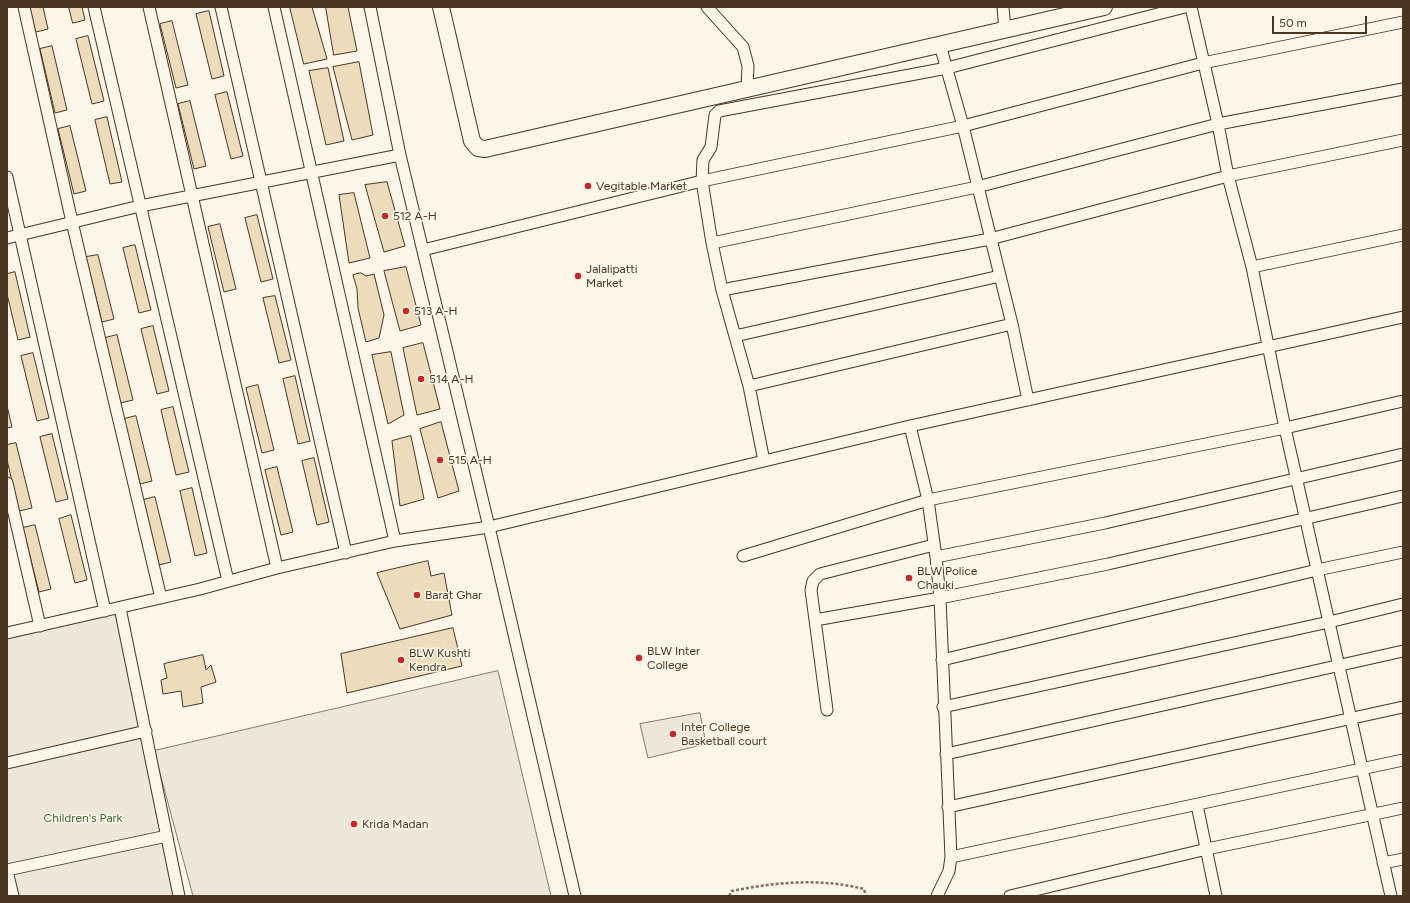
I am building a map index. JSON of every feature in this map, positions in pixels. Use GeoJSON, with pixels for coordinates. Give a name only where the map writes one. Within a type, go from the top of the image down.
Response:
{"type":"FeatureCollection","features":[{"type":"Feature","properties":{"kind":"street"},"geometry":{"type":"LineString","coordinates":[[24,7],[72,222],[161,598]]}},
{"type":"Feature","properties":{"kind":"street"},"geometry":{"type":"LineString","coordinates":[[94,7],[228,581]]}},
{"type":"Feature","properties":{"kind":"street"},"geometry":{"type":"LineString","coordinates":[[148,7],[277,568]]}},
{"type":"Feature","properties":{"kind":"street"},"geometry":{"type":"LineString","coordinates":[[221,7],[346,553]]}},
{"type":"Feature","properties":{"kind":"street"},"geometry":{"type":"LineString","coordinates":[[274,7],[395,541]]}},
{"type":"Feature","properties":{"kind":"street"},"geometry":{"type":"LineString","coordinates":[[370,7],[400,155],[575,896]]}},
{"type":"Feature","properties":{"kind":"street"},"geometry":{"type":"LineString","coordinates":[[441,7],[472,142],[478,148],[485,149],[1005,31],[1104,7]]}},
{"type":"Feature","properties":{"kind":"street"},"geometry":{"type":"LineString","coordinates":[[707,7],[743,47],[748,66],[747,89]]}},
{"type":"Feature","properties":{"kind":"street"},"geometry":{"type":"LineString","coordinates":[[1003,7],[1005,31]]}},
{"type":"Feature","properties":{"kind":"street"},"geometry":{"type":"LineString","coordinates":[[764,461],[749,386],[722,290],[712,243],[702,180],[704,160],[711,147],[715,114],[719,111],[947,68],[1185,7]]}},
{"type":"Feature","properties":{"kind":"street"},"geometry":{"type":"LineString","coordinates":[[1191,7],[1218,124],[1228,176],[1252,267],[1285,428],[1391,896]]}},
{"type":"Feature","properties":{"kind":"street"},"geometry":{"type":"LineString","coordinates":[[423,250],[702,180],[963,126],[1203,63],[1403,22]]}},
{"type":"Feature","properties":{"kind":"street"},"geometry":{"type":"LineString","coordinates":[[940,45],[963,126],[1012,324],[1028,400]]}},
{"type":"Feature","properties":{"kind":"street"},"geometry":{"type":"LineString","coordinates":[[712,243],[977,187],[1218,124],[1403,89]]}},
{"type":"Feature","properties":{"kind":"street"},"geometry":{"type":"LineString","coordinates":[[722,290],[990,239],[1228,176],[1403,140]]}},
{"type":"Feature","properties":{"kind":"street"},"geometry":{"type":"LineString","coordinates":[[7,238],[140,206],[260,181],[400,155]]}},
{"type":"Feature","properties":{"kind":"street"},"geometry":{"type":"LineString","coordinates":[[7,177],[106,611]]}},
{"type":"Feature","properties":{"kind":"street"},"geometry":{"type":"LineString","coordinates":[[1252,267],[1403,235]]}},
{"type":"Feature","properties":{"kind":"street"},"geometry":{"type":"LineString","coordinates":[[735,336],[1000,276]]}},
{"type":"Feature","properties":{"kind":"street"},"geometry":{"type":"LineString","coordinates":[[7,633],[120,608],[277,568],[395,541],[489,527],[910,426],[1403,317]]}},
{"type":"Feature","properties":{"kind":"street"},"geometry":{"type":"LineString","coordinates":[[749,386],[1012,324]]}},
{"type":"Feature","properties":{"kind":"street"},"geometry":{"type":"LineString","coordinates":[[743,556],[928,500],[1285,428],[1403,401]]}},
{"type":"Feature","properties":{"kind":"street"},"geometry":{"type":"LineString","coordinates":[[910,426],[928,500],[940,598],[943,707],[951,857],[949,871],[937,896]]}},
{"type":"Feature","properties":{"kind":"street"},"geometry":{"type":"LineString","coordinates":[[936,557],[1105,523],[1403,454]]}},
{"type":"Feature","properties":{"kind":"street"},"geometry":{"type":"LineString","coordinates":[[7,484],[40,626]]}},
{"type":"Feature","properties":{"kind":"street"},"geometry":{"type":"LineString","coordinates":[[815,620],[940,598],[1108,564],[1403,496]]}},
{"type":"Feature","properties":{"kind":"street"},"geometry":{"type":"LineString","coordinates":[[827,710],[815,620],[812,590],[813,581],[820,574],[934,545]]}},
{"type":"Feature","properties":{"kind":"street"},"geometry":{"type":"LineString","coordinates":[[942,660],[1317,570],[1403,552]]}},
{"type":"Feature","properties":{"kind":"street"},"geometry":{"type":"LineString","coordinates":[[943,707],[1329,622],[1403,604]]}},
{"type":"Feature","properties":{"kind":"street"},"geometry":{"type":"LineString","coordinates":[[120,608],[179,896]]}},
{"type":"Feature","properties":{"kind":"street"},"geometry":{"type":"LineString","coordinates":[[946,754],[1403,652]]}},
{"type":"Feature","properties":{"kind":"street"},"geometry":{"type":"LineString","coordinates":[[948,807],[1403,707]]}},
{"type":"Feature","properties":{"kind":"street"},"geometry":{"type":"LineString","coordinates":[[7,763],[146,731]]}},
{"type":"Feature","properties":{"kind":"street"},"geometry":{"type":"LineString","coordinates":[[951,857],[1403,760]]}},
{"type":"Feature","properties":{"kind":"street"},"geometry":{"type":"LineString","coordinates":[[1198,805],[1216,896]]}},
{"type":"Feature","properties":{"kind":"street"},"geometry":{"type":"LineString","coordinates":[[1010,896],[1207,849],[1403,808]]}},
{"type":"Feature","properties":{"kind":"street"},"geometry":{"type":"LineString","coordinates":[[13,896],[7,870],[167,836]]}},
{"type":"Feature","properties":{"kind":"street"},"geometry":{"type":"LineString","coordinates":[[1383,863],[1403,859]]}},
{"type":"Feature","properties":{"kind":"path"},"geometry":{"type":"LineString","coordinates":[[729,896],[732,892],[752,887],[808,882],[848,885],[864,889],[866,896]]}},
{"type":"Feature","properties":{"kind":"green space","name":"Children's Park"},"geometry":{"type":"Polygon","coordinates":[[[120,608],[175,896],[13,896],[7,870],[7,633],[120,608]]]}},
{"type":"Feature","properties":{"kind":"green space","name":"Krida Madan"},"geometry":{"type":"Polygon","coordinates":[[[498,671],[551,896],[193,896],[154,751],[498,671]]]}},
{"type":"Feature","properties":{"kind":"green space","name":"Inter College Basketball court"},"geometry":{"type":"Polygon","coordinates":[[[700,713],[706,744],[648,758],[640,724],[700,713]]]}},
{"type":"Feature","properties":{"kind":"building"},"geometry":{"type":"Polygon","coordinates":[[[30,7],[43,7],[48,29],[36,32],[30,7]]]}},
{"type":"Feature","properties":{"kind":"building"},"geometry":{"type":"Polygon","coordinates":[[[69,7],[82,7],[85,20],[73,23],[69,7]]]}},
{"type":"Feature","properties":{"kind":"building"},"geometry":{"type":"Polygon","coordinates":[[[290,7],[312,7],[327,59],[304,64],[290,7]]]}},
{"type":"Feature","properties":{"kind":"building"},"geometry":{"type":"Polygon","coordinates":[[[326,7],[348,7],[357,51],[334,55],[326,7]]]}},
{"type":"Feature","properties":{"kind":"building"},"geometry":{"type":"Polygon","coordinates":[[[209,11],[224,76],[212,79],[196,14],[209,11]]]}},
{"type":"Feature","properties":{"kind":"building"},"geometry":{"type":"Polygon","coordinates":[[[172,21],[188,85],[176,88],[160,24],[172,21]]]}},
{"type":"Feature","properties":{"kind":"building"},"geometry":{"type":"Polygon","coordinates":[[[88,36],[104,101],[92,104],[76,39],[88,36]]]}},
{"type":"Feature","properties":{"kind":"building"},"geometry":{"type":"Polygon","coordinates":[[[52,46],[67,110],[55,113],[40,49],[52,46]]]}},
{"type":"Feature","properties":{"kind":"building"},"geometry":{"type":"Polygon","coordinates":[[[359,62],[373,135],[352,140],[333,67],[359,62]]]}},
{"type":"Feature","properties":{"kind":"building"},"geometry":{"type":"Polygon","coordinates":[[[328,68],[344,141],[326,145],[309,71],[328,68]]]}},
{"type":"Feature","properties":{"kind":"building"},"geometry":{"type":"Polygon","coordinates":[[[227,92],[243,156],[231,159],[215,95],[227,92]]]}},
{"type":"Feature","properties":{"kind":"building"},"geometry":{"type":"Polygon","coordinates":[[[190,101],[206,166],[194,169],[178,104],[190,101]]]}},
{"type":"Feature","properties":{"kind":"building"},"geometry":{"type":"Polygon","coordinates":[[[107,117],[122,182],[110,184],[95,120],[107,117]]]}},
{"type":"Feature","properties":{"kind":"building"},"geometry":{"type":"Polygon","coordinates":[[[70,126],[86,191],[74,194],[58,129],[70,126]]]}},
{"type":"Feature","properties":{"kind":"building","name":"512 A-H"},"geometry":{"type":"Polygon","coordinates":[[[387,182],[405,246],[384,252],[365,185],[387,182]]]}},
{"type":"Feature","properties":{"kind":"building"},"geometry":{"type":"Polygon","coordinates":[[[354,193],[370,258],[349,263],[339,195],[354,193]]]}},
{"type":"Feature","properties":{"kind":"building"},"geometry":{"type":"Polygon","coordinates":[[[257,215],[273,279],[261,282],[245,218],[257,215]]]}},
{"type":"Feature","properties":{"kind":"building"},"geometry":{"type":"Polygon","coordinates":[[[220,224],[236,289],[224,292],[208,227],[220,224]]]}},
{"type":"Feature","properties":{"kind":"building"},"geometry":{"type":"Polygon","coordinates":[[[135,245],[151,310],[139,313],[123,248],[135,245]]]}},
{"type":"Feature","properties":{"kind":"building"},"geometry":{"type":"Polygon","coordinates":[[[98,255],[114,319],[102,322],[86,257],[98,255]]]}},
{"type":"Feature","properties":{"kind":"building","name":"513 A-H"},"geometry":{"type":"Polygon","coordinates":[[[406,267],[421,325],[400,331],[384,271],[406,267]]]}},
{"type":"Feature","properties":{"kind":"building"},"geometry":{"type":"Polygon","coordinates":[[[15,272],[30,337],[18,340],[7,294],[7,274],[15,272]]]}},
{"type":"Feature","properties":{"kind":"building"},"geometry":{"type":"Polygon","coordinates":[[[361,273],[366,276],[374,274],[384,315],[379,338],[366,342],[358,308],[357,289],[353,275],[361,273]]]}},
{"type":"Feature","properties":{"kind":"building"},"geometry":{"type":"Polygon","coordinates":[[[275,296],[291,360],[279,363],[263,298],[275,296]]]}},
{"type":"Feature","properties":{"kind":"building"},"geometry":{"type":"Polygon","coordinates":[[[153,326],[169,391],[157,394],[141,329],[153,326]]]}},
{"type":"Feature","properties":{"kind":"building"},"geometry":{"type":"Polygon","coordinates":[[[117,335],[133,400],[120,403],[105,338],[117,335]]]}},
{"type":"Feature","properties":{"kind":"building","name":"514 A-H"},"geometry":{"type":"Polygon","coordinates":[[[423,343],[440,409],[417,415],[403,348],[423,343]]]}},
{"type":"Feature","properties":{"kind":"building"},"geometry":{"type":"Polygon","coordinates":[[[391,352],[404,415],[388,424],[372,355],[391,352]]]}},
{"type":"Feature","properties":{"kind":"building"},"geometry":{"type":"Polygon","coordinates":[[[33,353],[49,418],[37,421],[21,356],[33,353]]]}},
{"type":"Feature","properties":{"kind":"building"},"geometry":{"type":"Polygon","coordinates":[[[295,376],[310,441],[298,444],[283,379],[295,376]]]}},
{"type":"Feature","properties":{"kind":"building"},"geometry":{"type":"Polygon","coordinates":[[[258,385],[274,450],[262,453],[246,388],[258,385]]]}},
{"type":"Feature","properties":{"kind":"building"},"geometry":{"type":"Polygon","coordinates":[[[7,406],[12,427],[7,428],[7,406]]]}},
{"type":"Feature","properties":{"kind":"building"},"geometry":{"type":"Polygon","coordinates":[[[173,407],[189,472],[176,475],[161,410],[173,407]]]}},
{"type":"Feature","properties":{"kind":"building"},"geometry":{"type":"Polygon","coordinates":[[[136,416],[152,481],[140,484],[124,419],[136,416]]]}},
{"type":"Feature","properties":{"kind":"building","name":"515 A-H"},"geometry":{"type":"Polygon","coordinates":[[[441,422],[459,491],[438,498],[420,429],[441,422]]]}},
{"type":"Feature","properties":{"kind":"building"},"geometry":{"type":"Polygon","coordinates":[[[52,434],[68,499],[56,502],[40,437],[52,434]]]}},
{"type":"Feature","properties":{"kind":"building"},"geometry":{"type":"Polygon","coordinates":[[[411,436],[424,499],[400,506],[392,441],[411,436]]]}},
{"type":"Feature","properties":{"kind":"building"},"geometry":{"type":"Polygon","coordinates":[[[16,443],[32,508],[19,511],[7,460],[7,445],[16,443]]]}},
{"type":"Feature","properties":{"kind":"building"},"geometry":{"type":"Polygon","coordinates":[[[314,458],[329,522],[317,525],[302,461],[314,458]]]}},
{"type":"Feature","properties":{"kind":"building"},"geometry":{"type":"Polygon","coordinates":[[[277,467],[293,532],[281,535],[265,470],[277,467]]]}},
{"type":"Feature","properties":{"kind":"building"},"geometry":{"type":"Polygon","coordinates":[[[192,488],[207,553],[195,556],[180,491],[192,488]]]}},
{"type":"Feature","properties":{"kind":"building"},"geometry":{"type":"Polygon","coordinates":[[[155,497],[171,562],[159,565],[143,500],[155,497]]]}},
{"type":"Feature","properties":{"kind":"building"},"geometry":{"type":"Polygon","coordinates":[[[71,515],[87,580],[75,583],[59,519],[71,515]]]}},
{"type":"Feature","properties":{"kind":"building"},"geometry":{"type":"Polygon","coordinates":[[[35,525],[51,589],[39,592],[23,528],[35,525]]]}},
{"type":"Feature","properties":{"kind":"building","name":"Barat Ghar"},"geometry":{"type":"Polygon","coordinates":[[[428,561],[431,576],[444,573],[452,615],[400,629],[377,573],[428,561]]]}},
{"type":"Feature","properties":{"kind":"building","name":"BLW Kushti Kendra"},"geometry":{"type":"Polygon","coordinates":[[[453,628],[462,666],[347,693],[341,654],[453,628]]]}},
{"type":"Feature","properties":{"kind":"building"},"geometry":{"type":"Polygon","coordinates":[[[203,655],[206,670],[211,665],[216,682],[201,687],[203,703],[183,707],[181,691],[163,694],[161,680],[167,678],[164,664],[203,655]]]}},
{"type":"Feature","properties":{"kind":"place","name":"Vegitable Market"},"geometry":{"type":"Point","coordinates":[588,186]}},
{"type":"Feature","properties":{"kind":"place","name":"512 A-H"},"geometry":{"type":"Point","coordinates":[385,216]}},
{"type":"Feature","properties":{"kind":"place","name":"Jalalipatti Market"},"geometry":{"type":"Point","coordinates":[578,276]}},
{"type":"Feature","properties":{"kind":"place","name":"513 A-H"},"geometry":{"type":"Point","coordinates":[406,311]}},
{"type":"Feature","properties":{"kind":"place","name":"514 A-H"},"geometry":{"type":"Point","coordinates":[421,379]}},
{"type":"Feature","properties":{"kind":"place","name":"515 A-H"},"geometry":{"type":"Point","coordinates":[440,460]}},
{"type":"Feature","properties":{"kind":"place","name":"BLW Police Chauki"},"geometry":{"type":"Point","coordinates":[909,578]}},
{"type":"Feature","properties":{"kind":"place","name":"Barat Ghar"},"geometry":{"type":"Point","coordinates":[417,595]}},
{"type":"Feature","properties":{"kind":"place","name":"BLW Inter College"},"geometry":{"type":"Point","coordinates":[639,658]}},
{"type":"Feature","properties":{"kind":"place","name":"BLW Kushti Kendra"},"geometry":{"type":"Point","coordinates":[401,660]}},
{"type":"Feature","properties":{"kind":"place","name":"Inter College Basketball court"},"geometry":{"type":"Point","coordinates":[673,734]}},
{"type":"Feature","properties":{"kind":"place","name":"Krida Madan"},"geometry":{"type":"Point","coordinates":[354,824]}}]}
